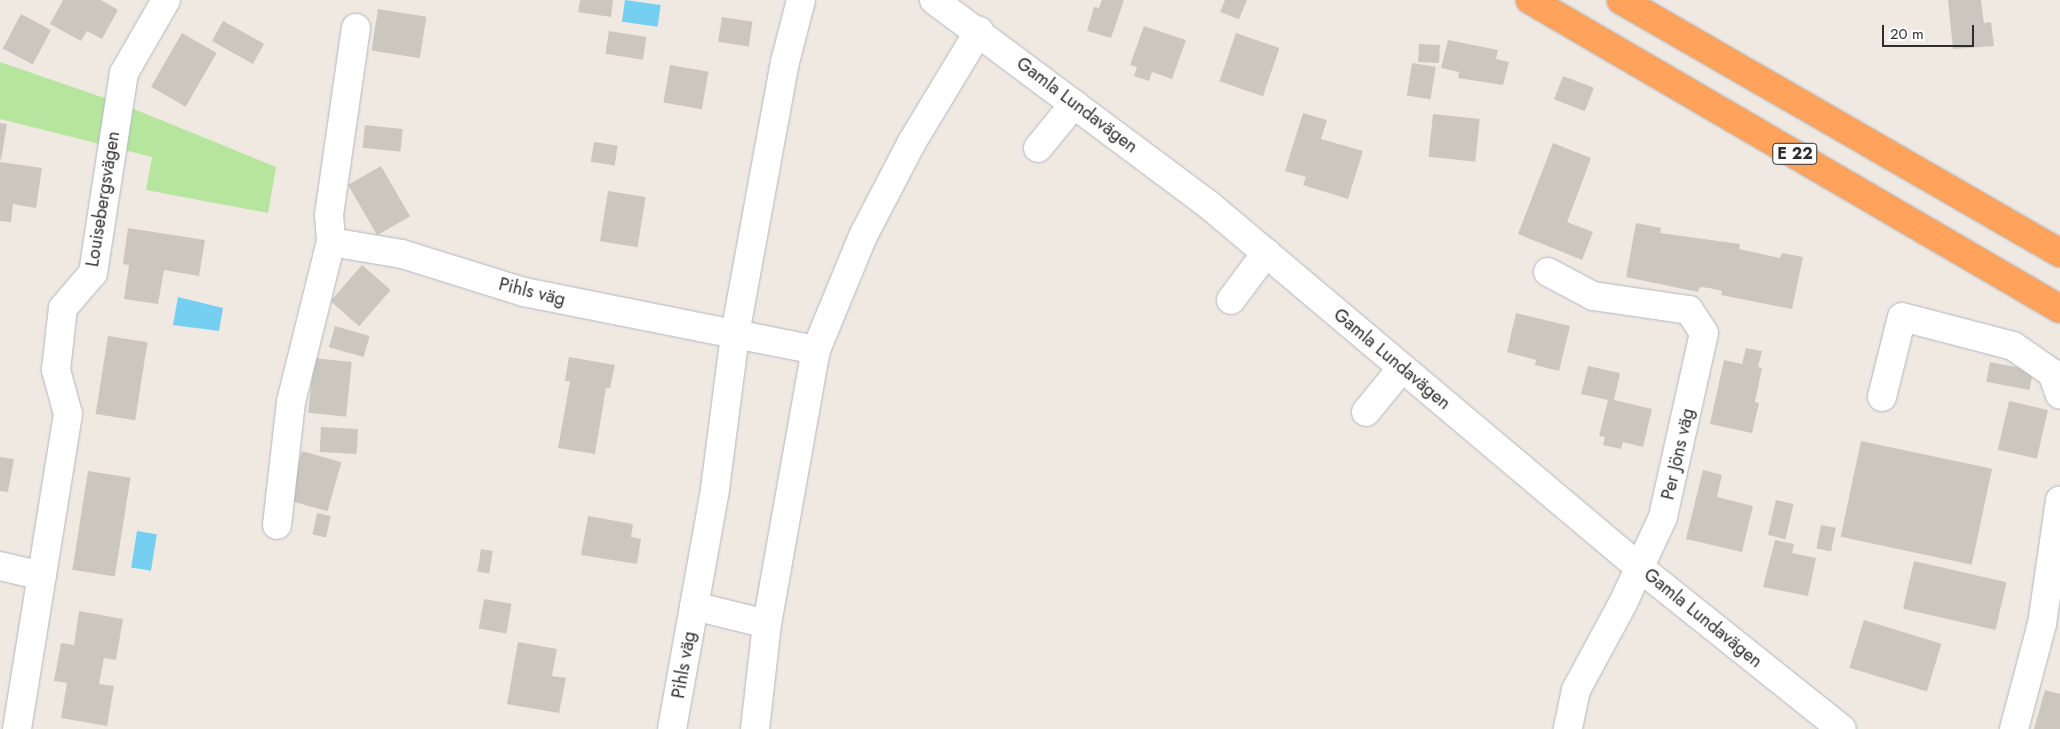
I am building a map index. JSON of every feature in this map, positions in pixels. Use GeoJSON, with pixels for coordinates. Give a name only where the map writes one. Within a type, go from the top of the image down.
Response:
{"type":"FeatureCollection","features":[{"type":"Feature","properties":{"kind":"highway","name":"E 22"},"geometry":{"type":"LineString","coordinates":[[1530,0],[2060,309]]}},
{"type":"Feature","properties":{"kind":"highway","name":"E 22"},"geometry":{"type":"LineString","coordinates":[[1622,0],[2060,253]]}},
{"type":"Feature","properties":{"kind":"street","name":"Louisebergsvägen"},"geometry":{"type":"LineString","coordinates":[[17,729],[68,414],[56,370],[63,308],[93,273],[124,73],[166,0]]}},
{"type":"Feature","properties":{"kind":"street","name":"Pihls väg"},"geometry":{"type":"LineString","coordinates":[[672,729],[715,489],[735,334],[785,62],[801,0]]}},
{"type":"Feature","properties":{"kind":"street","name":"Gamla Lundavägen"},"geometry":{"type":"LineString","coordinates":[[934,0],[979,31],[1209,205],[1640,568],[1842,729]]}},
{"type":"Feature","properties":{"kind":"street"},"geometry":{"type":"LineString","coordinates":[[277,524],[291,402],[331,242],[329,215],[356,28]]}},
{"type":"Feature","properties":{"kind":"street"},"geometry":{"type":"LineString","coordinates":[[755,729],[767,624],[816,350],[863,236],[912,142],[979,31]]}},
{"type":"Feature","properties":{"kind":"street"},"geometry":{"type":"LineString","coordinates":[[1038,148],[1074,104]]}},
{"type":"Feature","properties":{"kind":"street","name":"Pihls väg"},"geometry":{"type":"LineString","coordinates":[[331,242],[402,254],[524,292],[816,350]]}},
{"type":"Feature","properties":{"kind":"street"},"geometry":{"type":"LineString","coordinates":[[1231,300],[1266,253]]}},
{"type":"Feature","properties":{"kind":"street","name":"Per Jöns väg"},"geometry":{"type":"LineString","coordinates":[[1548,272],[1594,296],[1689,310],[1704,332],[1663,517],[1640,568],[1576,690],[1568,729]]}},
{"type":"Feature","properties":{"kind":"street"},"geometry":{"type":"LineString","coordinates":[[1882,398],[1902,317],[2013,346],[2052,373],[2060,396]]}},
{"type":"Feature","properties":{"kind":"street"},"geometry":{"type":"LineString","coordinates":[[1366,412],[1402,368]]}},
{"type":"Feature","properties":{"kind":"street"},"geometry":{"type":"LineString","coordinates":[[2014,729],[2042,624],[2060,500]]}},
{"type":"Feature","properties":{"kind":"street"},"geometry":{"type":"LineString","coordinates":[[0,566],[42,576]]}},
{"type":"Feature","properties":{"kind":"street"},"geometry":{"type":"LineString","coordinates":[[694,606],[767,624]]}},
{"type":"Feature","properties":{"kind":"green space"},"geometry":{"type":"Polygon","coordinates":[[[0,62],[119,103],[276,167],[268,213],[146,190],[152,157],[0,119],[0,62]]]}},
{"type":"Feature","properties":{"kind":"water"},"geometry":{"type":"Polygon","coordinates":[[[625,0],[661,5],[658,27],[622,22],[625,0]]]}},
{"type":"Feature","properties":{"kind":"water"},"geometry":{"type":"Polygon","coordinates":[[[178,297],[223,308],[219,331],[173,325],[178,297]]]}},
{"type":"Feature","properties":{"kind":"water"},"geometry":{"type":"Polygon","coordinates":[[[137,531],[157,534],[151,571],[131,568],[137,531]]]}},
{"type":"Feature","properties":{"kind":"building"},"geometry":{"type":"Polygon","coordinates":[[[63,0],[101,0],[118,10],[102,39],[87,31],[81,41],[50,24],[63,0]]]}},
{"type":"Feature","properties":{"kind":"building"},"geometry":{"type":"Polygon","coordinates":[[[580,0],[613,0],[611,17],[578,12],[580,0]]]}},
{"type":"Feature","properties":{"kind":"building"},"geometry":{"type":"Polygon","coordinates":[[[1102,0],[1124,0],[1111,38],[1087,31],[1094,7],[1099,8],[1102,0]]]}},
{"type":"Feature","properties":{"kind":"building"},"geometry":{"type":"Polygon","coordinates":[[[1225,0],[1247,0],[1239,19],[1220,12],[1225,0]]]}},
{"type":"Feature","properties":{"kind":"building"},"geometry":{"type":"Polygon","coordinates":[[[1948,0],[1981,0],[1984,23],[1991,22],[1994,46],[1953,49],[1948,0]]]}},
{"type":"Feature","properties":{"kind":"building"},"geometry":{"type":"Polygon","coordinates":[[[378,9],[426,17],[420,58],[371,50],[378,9]]]}},
{"type":"Feature","properties":{"kind":"building"},"geometry":{"type":"Polygon","coordinates":[[[21,14],[51,30],[33,64],[3,48],[21,14]]]}},
{"type":"Feature","properties":{"kind":"building"},"geometry":{"type":"Polygon","coordinates":[[[722,17],[753,22],[749,47],[718,42],[722,17]]]}},
{"type":"Feature","properties":{"kind":"building"},"geometry":{"type":"Polygon","coordinates":[[[223,21],[264,44],[253,64],[212,41],[223,21]]]}},
{"type":"Feature","properties":{"kind":"building"},"geometry":{"type":"Polygon","coordinates":[[[1144,26],[1186,40],[1172,79],[1152,72],[1149,81],[1134,76],[1137,67],[1130,65],[1144,26]]]}},
{"type":"Feature","properties":{"kind":"building"},"geometry":{"type":"Polygon","coordinates":[[[609,31],[647,37],[643,60],[605,54],[609,31]]]}},
{"type":"Feature","properties":{"kind":"building"},"geometry":{"type":"Polygon","coordinates":[[[182,33],[217,53],[186,107],[151,87],[182,33]]]}},
{"type":"Feature","properties":{"kind":"building"},"geometry":{"type":"Polygon","coordinates":[[[1236,33],[1279,48],[1263,96],[1219,81],[1236,33]]]}},
{"type":"Feature","properties":{"kind":"building"},"geometry":{"type":"Polygon","coordinates":[[[1448,40],[1498,50],[1496,59],[1509,62],[1503,85],[1458,78],[1459,72],[1441,68],[1448,40]]]}},
{"type":"Feature","properties":{"kind":"building"},"geometry":{"type":"Polygon","coordinates":[[[1419,44],[1440,45],[1439,63],[1418,62],[1419,44]]]}},
{"type":"Feature","properties":{"kind":"building"},"geometry":{"type":"Polygon","coordinates":[[[1412,63],[1436,67],[1431,99],[1407,96],[1412,63]]]}},
{"type":"Feature","properties":{"kind":"building"},"geometry":{"type":"Polygon","coordinates":[[[670,65],[708,72],[702,109],[663,102],[670,65]]]}},
{"type":"Feature","properties":{"kind":"building"},"geometry":{"type":"Polygon","coordinates":[[[1563,76],[1594,88],[1585,111],[1554,99],[1563,76]]]}},
{"type":"Feature","properties":{"kind":"building"},"geometry":{"type":"Polygon","coordinates":[[[1303,113],[1327,120],[1321,139],[1363,151],[1348,199],[1303,185],[1306,177],[1285,171],[1303,113]]]}},
{"type":"Feature","properties":{"kind":"building"},"geometry":{"type":"Polygon","coordinates":[[[1433,114],[1480,119],[1475,162],[1429,157],[1433,114]]]}},
{"type":"Feature","properties":{"kind":"building"},"geometry":{"type":"Polygon","coordinates":[[[0,123],[7,124],[1,160],[0,159],[0,123]]]}},
{"type":"Feature","properties":{"kind":"building"},"geometry":{"type":"Polygon","coordinates":[[[365,125],[403,129],[400,152],[363,148],[365,125]]]}},
{"type":"Feature","properties":{"kind":"building"},"geometry":{"type":"Polygon","coordinates":[[[594,142],[618,146],[615,166],[591,162],[594,142]]]}},
{"type":"Feature","properties":{"kind":"building"},"geometry":{"type":"Polygon","coordinates":[[[1553,143],[1591,158],[1567,222],[1593,232],[1582,260],[1518,234],[1553,143]]]}},
{"type":"Feature","properties":{"kind":"building"},"geometry":{"type":"Polygon","coordinates":[[[0,162],[42,168],[36,208],[13,204],[11,222],[0,221],[0,162]]]}},
{"type":"Feature","properties":{"kind":"building"},"geometry":{"type":"Polygon","coordinates":[[[381,166],[410,216],[377,235],[348,185],[381,166]]]}},
{"type":"Feature","properties":{"kind":"building"},"geometry":{"type":"Polygon","coordinates":[[[608,191],[646,197],[638,247],[600,241],[608,191]]]}},
{"type":"Feature","properties":{"kind":"building"},"geometry":{"type":"Polygon","coordinates":[[[1636,223],[1661,228],[1660,233],[1740,244],[1739,249],[1780,258],[1782,253],[1803,257],[1792,309],[1721,295],[1722,291],[1709,288],[1700,287],[1698,292],[1626,277],[1636,223]]]}},
{"type":"Feature","properties":{"kind":"building"},"geometry":{"type":"Polygon","coordinates":[[[128,228],[205,240],[199,276],[164,270],[158,304],[124,299],[129,265],[123,264],[128,228]]]}},
{"type":"Feature","properties":{"kind":"building"},"geometry":{"type":"Polygon","coordinates":[[[362,265],[391,290],[359,326],[331,301],[362,265]]]}},
{"type":"Feature","properties":{"kind":"building"},"geometry":{"type":"Polygon","coordinates":[[[1516,313],[1570,326],[1559,371],[1535,365],[1536,360],[1507,352],[1516,313]]]}},
{"type":"Feature","properties":{"kind":"building"},"geometry":{"type":"Polygon","coordinates":[[[335,326],[370,336],[364,357],[329,347],[335,326]]]}},
{"type":"Feature","properties":{"kind":"building"},"geometry":{"type":"Polygon","coordinates":[[[108,336],[148,342],[135,420],[96,414],[108,336]]]}},
{"type":"Feature","properties":{"kind":"building"},"geometry":{"type":"Polygon","coordinates":[[[1746,348],[1762,351],[1758,367],[1762,368],[1755,402],[1759,403],[1752,433],[1710,424],[1724,360],[1742,364],[1746,348]]]}},
{"type":"Feature","properties":{"kind":"building"},"geometry":{"type":"Polygon","coordinates":[[[569,357],[615,365],[610,388],[606,388],[595,454],[558,448],[570,381],[565,381],[569,357]]]}},
{"type":"Feature","properties":{"kind":"building"},"geometry":{"type":"Polygon","coordinates":[[[314,358],[352,362],[346,417],[308,413],[314,358]]]}},
{"type":"Feature","properties":{"kind":"building"},"geometry":{"type":"Polygon","coordinates":[[[1990,362],[2033,370],[2029,390],[1986,382],[1990,362]]]}},
{"type":"Feature","properties":{"kind":"building"},"geometry":{"type":"Polygon","coordinates":[[[1588,366],[1620,373],[1614,400],[1652,409],[1643,447],[1623,442],[1621,449],[1603,445],[1605,437],[1599,436],[1608,400],[1581,394],[1588,366]]]}},
{"type":"Feature","properties":{"kind":"building"},"geometry":{"type":"Polygon","coordinates":[[[2009,401],[2048,410],[2037,459],[1998,450],[2009,401]]]}},
{"type":"Feature","properties":{"kind":"building"},"geometry":{"type":"Polygon","coordinates":[[[321,427],[358,429],[357,454],[320,452],[321,427]]]}},
{"type":"Feature","properties":{"kind":"building"},"geometry":{"type":"Polygon","coordinates":[[[1861,441],[1992,469],[1972,565],[1841,537],[1861,441]]]}},
{"type":"Feature","properties":{"kind":"building"},"geometry":{"type":"Polygon","coordinates":[[[302,451],[341,462],[327,511],[288,500],[302,451]]]}},
{"type":"Feature","properties":{"kind":"building"},"geometry":{"type":"Polygon","coordinates":[[[0,457],[14,459],[8,492],[0,491],[0,457]]]}},
{"type":"Feature","properties":{"kind":"building"},"geometry":{"type":"Polygon","coordinates":[[[1703,470],[1722,475],[1717,497],[1753,506],[1742,552],[1686,539],[1703,470]]]}},
{"type":"Feature","properties":{"kind":"building"},"geometry":{"type":"Polygon","coordinates":[[[88,471],[130,478],[115,576],[72,570],[88,471]]]}},
{"type":"Feature","properties":{"kind":"building"},"geometry":{"type":"Polygon","coordinates":[[[1776,500],[1794,504],[1785,539],[1768,535],[1776,500]]]}},
{"type":"Feature","properties":{"kind":"building"},"geometry":{"type":"Polygon","coordinates":[[[317,513],[331,516],[326,537],[312,535],[317,513]]]}},
{"type":"Feature","properties":{"kind":"building"},"geometry":{"type":"Polygon","coordinates":[[[588,516],[633,524],[631,537],[641,539],[637,564],[581,555],[588,516]]]}},
{"type":"Feature","properties":{"kind":"building"},"geometry":{"type":"Polygon","coordinates":[[[1821,525],[1836,528],[1831,551],[1816,549],[1821,525]]]}},
{"type":"Feature","properties":{"kind":"building"},"geometry":{"type":"Polygon","coordinates":[[[1775,540],[1794,544],[1792,553],[1816,558],[1808,596],[1763,587],[1775,540]]]}},
{"type":"Feature","properties":{"kind":"building"},"geometry":{"type":"Polygon","coordinates":[[[481,549],[493,551],[489,574],[477,572],[481,549]]]}},
{"type":"Feature","properties":{"kind":"building"},"geometry":{"type":"Polygon","coordinates":[[[1914,561],[2007,582],[1996,630],[1903,609],[1914,561]]]}},
{"type":"Feature","properties":{"kind":"building"},"geometry":{"type":"Polygon","coordinates":[[[484,599],[512,604],[506,633],[479,629],[484,599]]]}},
{"type":"Feature","properties":{"kind":"building"},"geometry":{"type":"Polygon","coordinates":[[[79,611],[123,619],[116,660],[104,658],[99,684],[114,686],[107,726],[61,718],[67,683],[54,681],[61,643],[74,645],[79,611]]]}},
{"type":"Feature","properties":{"kind":"building"},"geometry":{"type":"Polygon","coordinates":[[[1864,620],[1941,644],[1927,691],[1849,668],[1864,620]]]}},
{"type":"Feature","properties":{"kind":"building"},"geometry":{"type":"Polygon","coordinates":[[[518,642],[557,649],[552,676],[566,678],[559,713],[507,704],[518,642]]]}},
{"type":"Feature","properties":{"kind":"building"},"geometry":{"type":"Polygon","coordinates":[[[2045,690],[2060,694],[2060,729],[2034,729],[2045,690]]]}}]}
